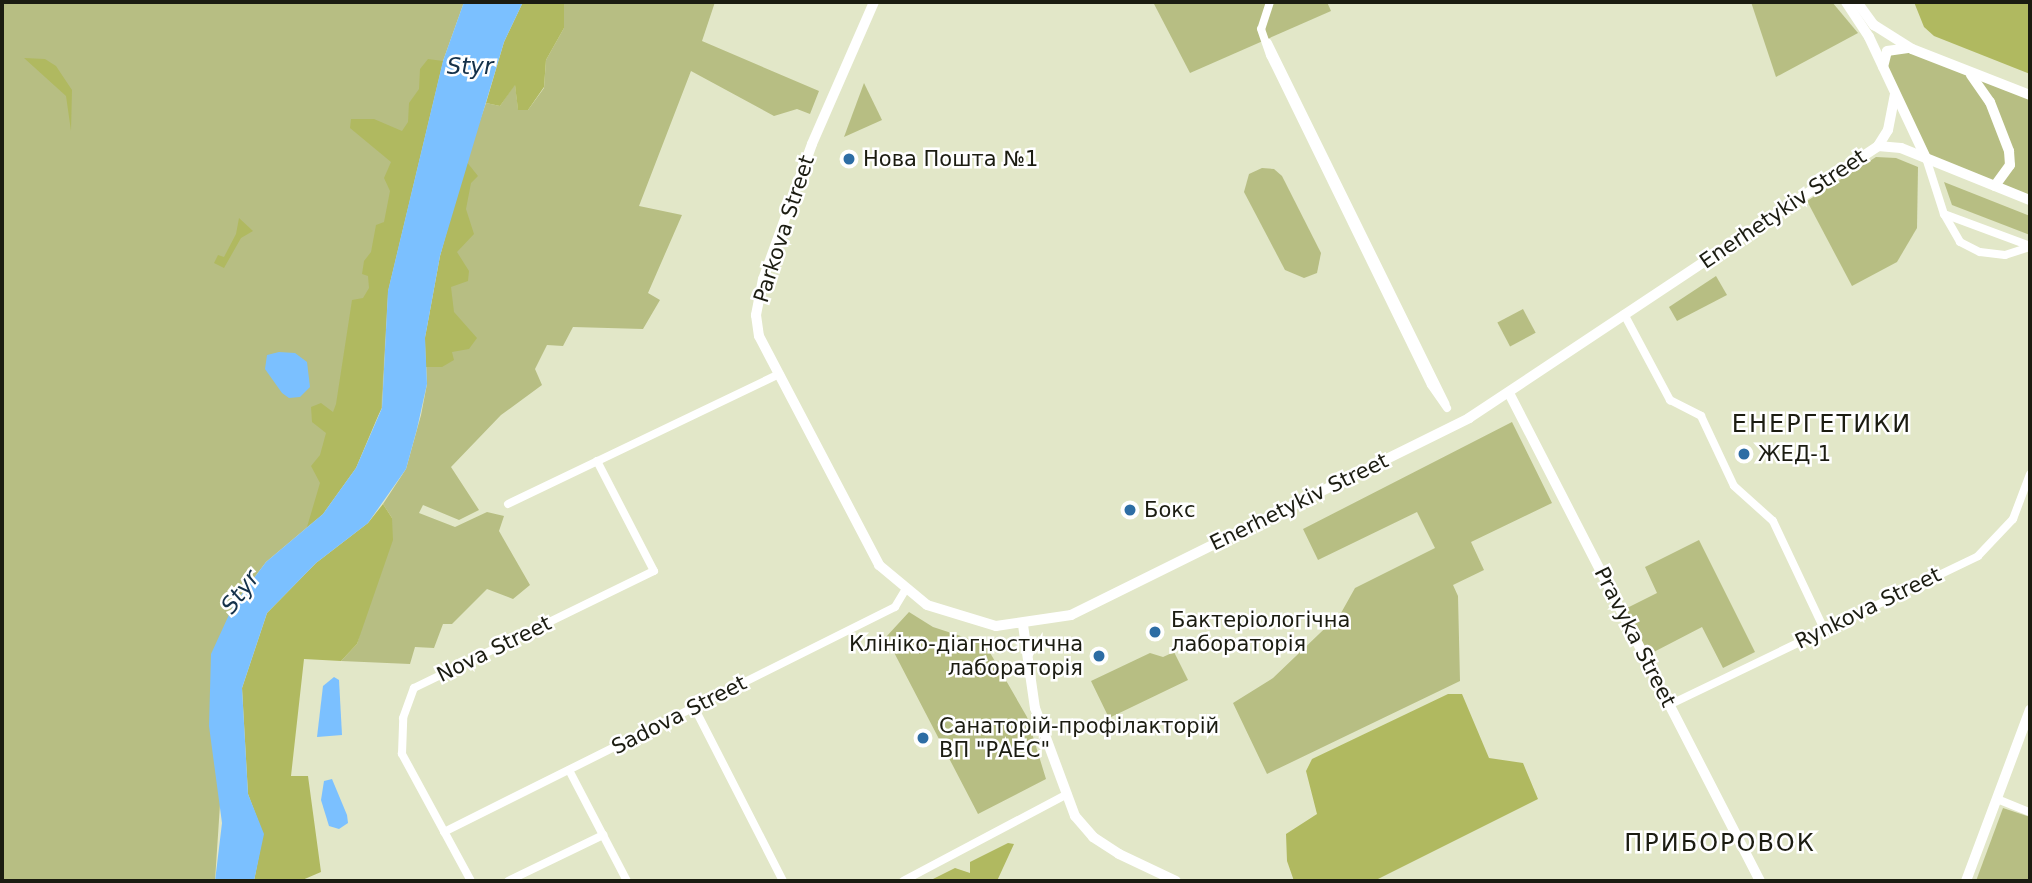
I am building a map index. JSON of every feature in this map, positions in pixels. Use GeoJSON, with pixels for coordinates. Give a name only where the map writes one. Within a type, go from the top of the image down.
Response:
{"type":"FeatureCollection","features":[{"type":"Feature","properties":{"kind":"street","name":"Parkova Street"},"geometry":{"type":"LineString","coordinates":[[779,374],[759,336],[756,315],[763,279],[812,144],[874,2]]}},
{"type":"Feature","properties":{"kind":"street"},"geometry":{"type":"LineString","coordinates":[[1268,43],[1270,55],[1306,131],[1437,397],[1447,408],[1275,51],[1261,29],[1270,2]]}},
{"type":"Feature","properties":{"kind":"street"},"geometry":{"type":"LineString","coordinates":[[1851,4],[1874,25],[1912,49]]}},
{"type":"Feature","properties":{"kind":"street"},"geometry":{"type":"LineString","coordinates":[[1851,4],[1926,158],[1944,214],[1960,242],[1980,252],[2005,256],[2030,247]]}},
{"type":"Feature","properties":{"kind":"street"},"geometry":{"type":"LineString","coordinates":[[1883,67],[1886,51],[1896,46],[1912,49],[2030,95]]}},
{"type":"Feature","properties":{"kind":"street"},"geometry":{"type":"LineString","coordinates":[[1967,70],[1990,102],[2009,151],[2010,165],[1995,186]]}},
{"type":"Feature","properties":{"kind":"street"},"geometry":{"type":"LineString","coordinates":[[1895,95],[1888,130],[1878,146],[1926,158],[2030,200]]}},
{"type":"Feature","properties":{"kind":"street","name":"Enerhetykiv Street"},"geometry":{"type":"LineString","coordinates":[[779,374],[862,539],[879,565],[906,589],[957,617],[996,626],[1023,625],[1071,615],[1456,425],[1509,393],[1878,146]]}},
{"type":"Feature","properties":{"kind":"street"},"geometry":{"type":"LineString","coordinates":[[1944,214],[2030,247]]}},
{"type":"Feature","properties":{"kind":"street"},"geometry":{"type":"LineString","coordinates":[[1624,314],[1670,400],[1701,416],[1734,486],[1773,521],[1824,629]]}},
{"type":"Feature","properties":{"kind":"street"},"geometry":{"type":"LineString","coordinates":[[509,504],[779,374]]}},
{"type":"Feature","properties":{"kind":"street","name":"Pravyka Street"},"geometry":{"type":"LineString","coordinates":[[1509,393],[1760,881]]}},
{"type":"Feature","properties":{"kind":"street","name":"Nova Street"},"geometry":{"type":"LineString","coordinates":[[471,881],[401,754],[403,718],[414,688],[654,571],[597,461]]}},
{"type":"Feature","properties":{"kind":"street","name":"Rynkova Street"},"geometry":{"type":"LineString","coordinates":[[1670,705],[1978,556],[2013,519],[2030,474]]}},
{"type":"Feature","properties":{"kind":"street","name":"Sadova Street"},"geometry":{"type":"LineString","coordinates":[[444,832],[895,607],[906,589]]}},
{"type":"Feature","properties":{"kind":"street"},"geometry":{"type":"LineString","coordinates":[[1023,625],[1035,708],[1074,816],[1093,836],[1176,881]]}},
{"type":"Feature","properties":{"kind":"street"},"geometry":{"type":"LineString","coordinates":[[694,707],[783,881]]}},
{"type":"Feature","properties":{"kind":"street"},"geometry":{"type":"LineString","coordinates":[[1966,881],[2030,710]]}},
{"type":"Feature","properties":{"kind":"street"},"geometry":{"type":"LineString","coordinates":[[569,770],[627,881]]}},
{"type":"Feature","properties":{"kind":"street"},"geometry":{"type":"LineString","coordinates":[[903,881],[1067,794]]}},
{"type":"Feature","properties":{"kind":"street"},"geometry":{"type":"LineString","coordinates":[[1997,799],[2030,812]]}},
{"type":"Feature","properties":{"kind":"street"},"geometry":{"type":"LineString","coordinates":[[508,881],[603,835]]}},
{"type":"Feature","properties":{"kind":"green space"},"geometry":{"type":"Polygon","coordinates":[[[2,2],[464,2],[443,61],[388,291],[382,408],[323,514],[266,562],[233,606],[215,881],[2,881],[2,2]]]}},
{"type":"Feature","properties":{"kind":"green space"},"geometry":{"type":"Polygon","coordinates":[[[523,2],[564,2],[564,28],[546,60],[544,87],[528,110],[518,110],[515,85],[500,106],[486,103],[504,42],[523,2]]]}},
{"type":"Feature","properties":{"kind":"green space"},"geometry":{"type":"Polygon","coordinates":[[[564,2],[715,2],[702,41],[819,91],[810,114],[797,109],[774,116],[691,71],[639,206],[682,215],[648,293],[660,300],[643,329],[573,327],[563,346],[547,345],[535,369],[542,385],[501,415],[451,467],[479,510],[459,520],[423,505],[419,513],[455,527],[487,512],[504,516],[499,531],[530,585],[513,599],[487,589],[452,624],[443,624],[434,648],[415,647],[410,664],[341,661],[357,644],[392,518],[383,504],[406,469],[421,415],[427,384],[425,338],[462,172],[486,103],[500,106],[515,84],[518,109],[528,110],[544,88],[546,60],[564,28],[564,2]]]}},
{"type":"Feature","properties":{"kind":"green space"},"geometry":{"type":"Polygon","coordinates":[[[1153,2],[1327,2],[1331,11],[1190,73],[1153,2]]]}},
{"type":"Feature","properties":{"kind":"green space"},"geometry":{"type":"Polygon","coordinates":[[[1751,2],[1832,2],[1858,33],[1776,77],[1751,2]]]}},
{"type":"Feature","properties":{"kind":"green space"},"geometry":{"type":"Polygon","coordinates":[[[1914,2],[2030,2],[2030,74],[1934,36],[1924,27],[1914,2]]]}},
{"type":"Feature","properties":{"kind":"green space"},"geometry":{"type":"Polygon","coordinates":[[[1896,46],[2030,95],[2030,200],[1926,158],[1884,59],[1896,46]]]}},
{"type":"Feature","properties":{"kind":"green space"},"geometry":{"type":"Polygon","coordinates":[[[24,58],[45,59],[56,66],[72,90],[71,131],[66,96],[24,58]]]}},
{"type":"Feature","properties":{"kind":"green space"},"geometry":{"type":"Polygon","coordinates":[[[428,59],[443,61],[388,291],[381,409],[356,468],[323,514],[307,527],[320,483],[311,466],[320,455],[326,433],[312,422],[311,407],[321,403],[333,412],[336,404],[352,300],[363,298],[369,288],[368,276],[362,274],[364,261],[371,252],[376,225],[384,222],[390,191],[384,178],[391,162],[350,128],[351,119],[374,119],[402,131],[408,122],[409,103],[419,89],[420,69],[428,59]]]}},
{"type":"Feature","properties":{"kind":"green space"},"geometry":{"type":"Polygon","coordinates":[[[864,83],[882,120],[844,137],[864,83]]]}},
{"type":"Feature","properties":{"kind":"green space"},"geometry":{"type":"Polygon","coordinates":[[[1876,157],[1896,158],[1918,167],[1917,228],[1897,262],[1852,286],[1807,201],[1876,157]]]}},
{"type":"Feature","properties":{"kind":"green space"},"geometry":{"type":"Polygon","coordinates":[[[466,161],[478,176],[471,183],[466,209],[474,234],[457,252],[469,271],[468,281],[451,287],[454,312],[477,338],[469,349],[452,352],[454,360],[442,367],[426,367],[425,338],[440,256],[466,161]]]}},
{"type":"Feature","properties":{"kind":"green space"},"geometry":{"type":"Polygon","coordinates":[[[1262,168],[1274,169],[1282,176],[1321,253],[1317,273],[1304,278],[1285,270],[1244,192],[1249,174],[1262,168]]]}},
{"type":"Feature","properties":{"kind":"green space"},"geometry":{"type":"Polygon","coordinates":[[[1944,182],[2030,216],[2030,235],[1952,205],[1944,182]]]}},
{"type":"Feature","properties":{"kind":"green space"},"geometry":{"type":"Polygon","coordinates":[[[239,218],[253,231],[241,238],[224,268],[214,263],[218,255],[224,257],[236,234],[239,218]]]}},
{"type":"Feature","properties":{"kind":"green space"},"geometry":{"type":"Polygon","coordinates":[[[1716,276],[1727,295],[1677,321],[1669,307],[1716,276]]]}},
{"type":"Feature","properties":{"kind":"green space"},"geometry":{"type":"Polygon","coordinates":[[[1523,309],[1536,333],[1510,346],[1497,323],[1523,309]]]}},
{"type":"Feature","properties":{"kind":"green space"},"geometry":{"type":"Polygon","coordinates":[[[1512,422],[1552,503],[1471,542],[1484,570],[1453,585],[1458,596],[1460,681],[1267,774],[1233,703],[1273,678],[1341,613],[1355,588],[1435,548],[1417,512],[1318,560],[1303,529],[1512,422]]]}},
{"type":"Feature","properties":{"kind":"green space"},"geometry":{"type":"Polygon","coordinates":[[[383,504],[392,518],[393,540],[357,644],[341,661],[304,659],[291,776],[308,776],[321,872],[300,881],[254,881],[263,834],[248,794],[242,688],[267,613],[316,563],[368,523],[383,504]]]}},
{"type":"Feature","properties":{"kind":"green space"},"geometry":{"type":"Polygon","coordinates":[[[1699,540],[1755,652],[1723,668],[1702,627],[1648,655],[1625,609],[1657,593],[1645,567],[1699,540]]]}},
{"type":"Feature","properties":{"kind":"green space"},"geometry":{"type":"Polygon","coordinates":[[[909,612],[933,627],[985,644],[1027,717],[1046,779],[978,814],[886,637],[909,612]]]}},
{"type":"Feature","properties":{"kind":"green space"},"geometry":{"type":"Polygon","coordinates":[[[1174,652],[1188,680],[1109,718],[1091,681],[1150,653],[1163,657],[1174,652]]]}},
{"type":"Feature","properties":{"kind":"green space"},"geometry":{"type":"Polygon","coordinates":[[[1448,694],[1462,694],[1489,758],[1523,763],[1538,799],[1374,881],[1294,881],[1287,861],[1286,834],[1317,814],[1306,771],[1312,759],[1448,694]]]}},
{"type":"Feature","properties":{"kind":"green space"},"geometry":{"type":"Polygon","coordinates":[[[2003,808],[2030,817],[2030,881],[1976,881],[2003,808]]]}},
{"type":"Feature","properties":{"kind":"green space"},"geometry":{"type":"Polygon","coordinates":[[[1008,843],[1014,844],[997,881],[929,881],[955,868],[970,873],[970,862],[1008,843]]]}},
{"type":"Feature","properties":{"kind":"water","name":"Styr"},"geometry":{"type":"Polygon","coordinates":[[[464,2],[523,2],[504,42],[440,256],[425,338],[427,384],[406,469],[368,523],[316,563],[267,613],[242,688],[248,794],[264,834],[254,881],[215,881],[222,823],[209,726],[211,654],[233,606],[266,562],[323,514],[356,468],[382,408],[388,291],[443,61],[464,2]]]}},
{"type":"Feature","properties":{"kind":"water"},"geometry":{"type":"Polygon","coordinates":[[[279,352],[295,353],[307,362],[310,387],[300,397],[289,398],[282,393],[265,369],[267,355],[279,352]]]}},
{"type":"Feature","properties":{"kind":"water"},"geometry":{"type":"Polygon","coordinates":[[[334,677],[339,680],[342,735],[317,737],[323,686],[334,677]]]}},
{"type":"Feature","properties":{"kind":"water"},"geometry":{"type":"Polygon","coordinates":[[[332,779],[347,815],[348,823],[339,829],[329,826],[321,800],[324,781],[332,779]]]}},
{"type":"Feature","properties":{"kind":"place","name":"Нова Пошта №1"},"geometry":{"type":"Point","coordinates":[849,159]}},
{"type":"Feature","properties":{"kind":"place","name":"ЖЕД-1"},"geometry":{"type":"Point","coordinates":[1744,454]}},
{"type":"Feature","properties":{"kind":"place","name":"Бокс"},"geometry":{"type":"Point","coordinates":[1130,510]}},
{"type":"Feature","properties":{"kind":"place","name":"Бактеріологічна лабораторія"},"geometry":{"type":"Point","coordinates":[1155,632]}},
{"type":"Feature","properties":{"kind":"place","name":"Клініко-діагностична лабораторія"},"geometry":{"type":"Point","coordinates":[1099,656]}},
{"type":"Feature","properties":{"kind":"place","name":"Санаторій-профілакторій ВП \"РАЕС\""},"geometry":{"type":"Point","coordinates":[923,738]}},
{"type":"Feature","properties":{"kind":"district","name":"ЕНЕРГЕТИКИ"},"geometry":{"type":"Point","coordinates":[1822,425]}},
{"type":"Feature","properties":{"kind":"district","name":"ПРИБОРОВОК"},"geometry":{"type":"Point","coordinates":[1720,844]}}]}
